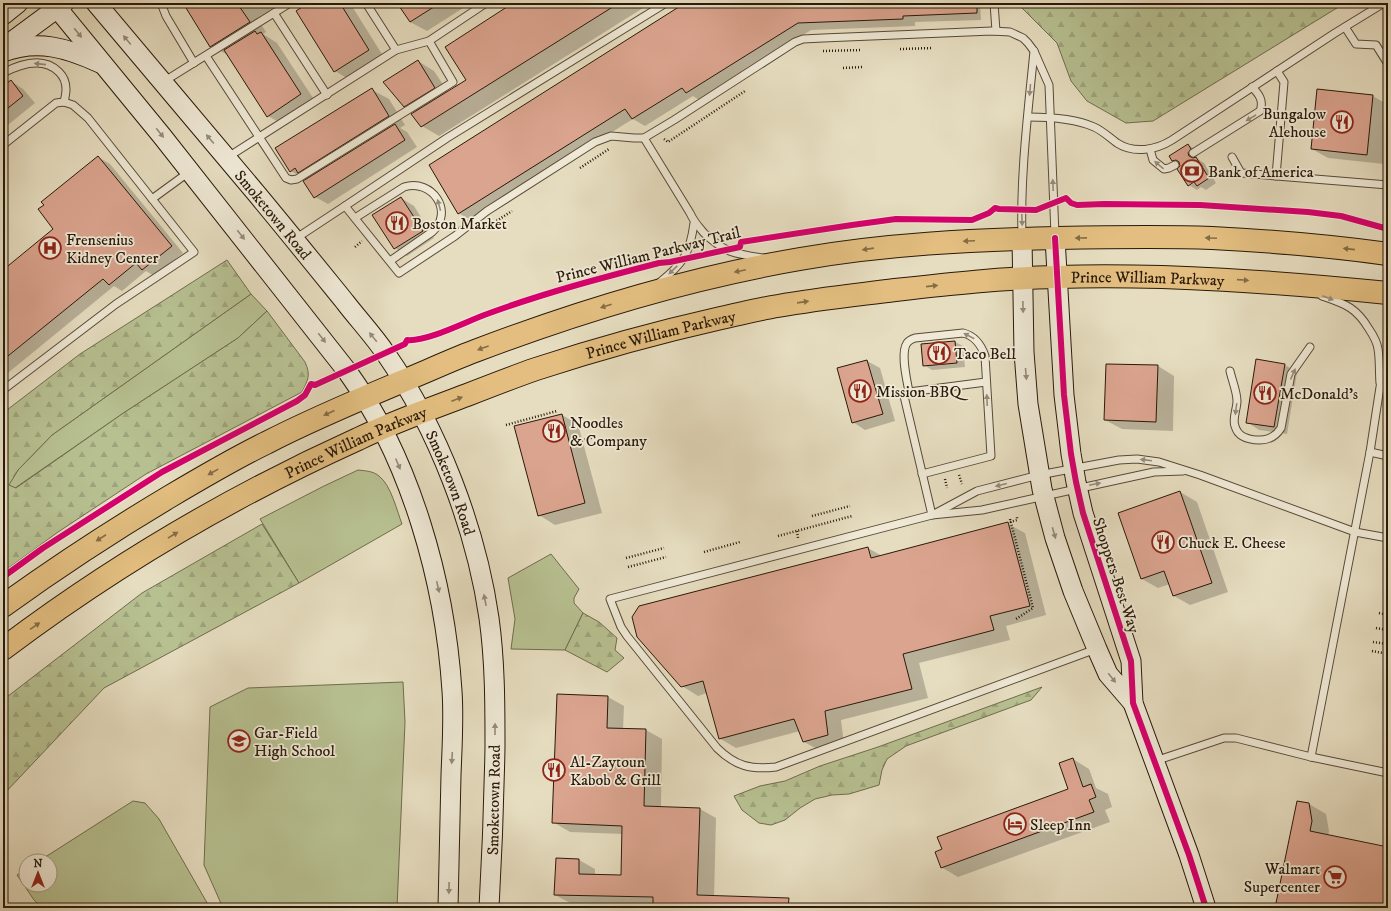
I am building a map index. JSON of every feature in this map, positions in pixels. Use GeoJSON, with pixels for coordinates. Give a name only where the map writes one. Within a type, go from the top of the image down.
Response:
{"type":"FeatureCollection","features":[{"type":"Feature","properties":{"kind":"highway"},"geometry":{"type":"LineString","coordinates":[[3,606],[116,528],[194,482],[265,443],[403,380],[471,352],[542,327],[644,295],[712,277],[792,261],[906,244],[1022,239],[1132,237],[1213,238],[1292,243],[1388,254]]}},
{"type":"Feature","properties":{"kind":"highway","name":"Prince William Parkway"},"geometry":{"type":"LineString","coordinates":[[3,648],[90,587],[140,555],[211,513],[286,473],[382,428],[533,370],[684,327],[778,306],[857,295],[932,286],[1056,277],[1210,278],[1291,283],[1388,293]]}},
{"type":"Feature","properties":{"kind":"main road"},"geometry":{"type":"LineString","coordinates":[[3,15],[18,3]]}},
{"type":"Feature","properties":{"kind":"main road","name":"Smoketown Road"},"geometry":{"type":"LineString","coordinates":[[96,3],[227,158],[386,353],[421,412],[436,442],[469,529],[488,616],[494,663],[494,789],[489,908]]}},
{"type":"Feature","properties":{"kind":"main road"},"geometry":{"type":"LineString","coordinates":[[3,48],[58,5],[104,65],[338,358],[365,397],[382,428],[416,510],[431,556],[449,646],[453,743],[448,908]]}},
{"type":"Feature","properties":{"kind":"main road"},"geometry":{"type":"LineString","coordinates":[[3,52],[27,46],[49,46],[66,49],[104,65]]}},
{"type":"Feature","properties":{"kind":"main road","name":"Shoppers Best Way"},"geometry":{"type":"LineString","coordinates":[[1055,238],[1056,277],[1060,308],[1064,395],[1077,488],[1083,513],[1132,661],[1133,703],[1189,855],[1206,908]]}},
{"type":"Feature","properties":{"kind":"main road","name":"Shoppers Best Way"},"geometry":{"type":"LineString","coordinates":[[1022,239],[1024,352],[1028,404],[1043,496],[1055,538],[1073,591],[1096,649],[1108,674],[1133,703]]}},
{"type":"Feature","properties":{"kind":"lane"},"geometry":{"type":"LineString","coordinates":[[161,3],[166,16],[194,63]]}},
{"type":"Feature","properties":{"kind":"lane"},"geometry":{"type":"LineString","coordinates":[[163,82],[290,3]]}},
{"type":"Feature","properties":{"kind":"lane"},"geometry":{"type":"LineString","coordinates":[[366,3],[396,50]]}},
{"type":"Feature","properties":{"kind":"lane"},"geometry":{"type":"LineString","coordinates":[[227,158],[396,50],[429,41],[486,3]]}},
{"type":"Feature","properties":{"kind":"lane"},"geometry":{"type":"LineString","coordinates":[[294,239],[447,138],[666,3]]}},
{"type":"Feature","properties":{"kind":"lane"},"geometry":{"type":"LineString","coordinates":[[994,3],[996,30]]}},
{"type":"Feature","properties":{"kind":"lane"},"geometry":{"type":"LineString","coordinates":[[1028,117],[1050,117],[1081,123],[1094,127],[1119,144],[1131,148],[1150,149],[1166,144],[1384,3]]}},
{"type":"Feature","properties":{"kind":"lane"},"geometry":{"type":"LineString","coordinates":[[274,13],[326,95]]}},
{"type":"Feature","properties":{"kind":"lane"},"geometry":{"type":"LineString","coordinates":[[1345,27],[1356,44],[1376,45],[1388,64]]}},
{"type":"Feature","properties":{"kind":"lane"},"geometry":{"type":"LineString","coordinates":[[345,206],[399,272],[455,236],[487,211],[598,140],[611,136],[644,138],[795,42],[803,39],[996,30],[1010,32],[1028,43],[1034,51],[1048,85],[1055,238]]}},
{"type":"Feature","properties":{"kind":"lane"},"geometry":{"type":"LineString","coordinates":[[206,56],[286,178],[291,180],[297,179],[453,82],[429,41]]}},
{"type":"Feature","properties":{"kind":"lane"},"geometry":{"type":"LineString","coordinates":[[1022,239],[1025,139],[1034,51]]}},
{"type":"Feature","properties":{"kind":"lane"},"geometry":{"type":"LineString","coordinates":[[3,73],[22,64],[42,63],[48,65],[61,74],[65,82],[66,89],[64,102]]}},
{"type":"Feature","properties":{"kind":"lane"},"geometry":{"type":"LineString","coordinates":[[1276,176],[1284,82],[1277,71]]}},
{"type":"Feature","properties":{"kind":"lane"},"geometry":{"type":"LineString","coordinates":[[1193,153],[1260,111],[1262,106],[1261,100],[1252,87]]}},
{"type":"Feature","properties":{"kind":"lane"},"geometry":{"type":"LineString","coordinates":[[3,145],[51,105],[64,102],[77,108],[88,118],[194,252],[116,304],[3,390]]}},
{"type":"Feature","properties":{"kind":"lane"},"geometry":{"type":"LineString","coordinates":[[644,138],[690,213],[694,223],[718,246],[746,256],[792,261]]}},
{"type":"Feature","properties":{"kind":"lane"},"geometry":{"type":"LineString","coordinates":[[1150,149],[1153,160],[1164,169],[1175,165]]}},
{"type":"Feature","properties":{"kind":"lane"},"geometry":{"type":"LineString","coordinates":[[1232,157],[1242,173],[1388,185]]}},
{"type":"Feature","properties":{"kind":"lane"},"geometry":{"type":"LineString","coordinates":[[152,199],[190,171]]}},
{"type":"Feature","properties":{"kind":"lane"},"geometry":{"type":"LineString","coordinates":[[355,218],[404,187],[419,185],[434,193],[439,201],[440,207],[440,218],[437,226],[432,232],[390,261]]}},
{"type":"Feature","properties":{"kind":"lane"},"geometry":{"type":"LineString","coordinates":[[644,295],[665,278],[685,256],[692,239],[694,223]]}},
{"type":"Feature","properties":{"kind":"lane"},"geometry":{"type":"LineString","coordinates":[[1291,283],[1347,305],[1362,317],[1374,337],[1378,348],[1380,387]]}},
{"type":"Feature","properties":{"kind":"lane"},"geometry":{"type":"LineString","coordinates":[[909,392],[904,349],[910,340],[915,338],[958,333],[970,335],[982,347],[985,356],[991,456],[922,474]]}},
{"type":"Feature","properties":{"kind":"lane"},"geometry":{"type":"LineString","coordinates":[[1230,371],[1237,400],[1234,426],[1245,438],[1253,440],[1264,440],[1271,438],[1277,435],[1281,428],[1291,374],[1310,346]]}},
{"type":"Feature","properties":{"kind":"lane"},"geometry":{"type":"LineString","coordinates":[[1311,757],[1370,452],[1380,387],[1388,364]]}},
{"type":"Feature","properties":{"kind":"lane"},"geometry":{"type":"LineString","coordinates":[[932,515],[904,396],[905,393],[986,382]]}},
{"type":"Feature","properties":{"kind":"lane"},"geometry":{"type":"LineString","coordinates":[[1370,452],[1388,456]]}},
{"type":"Feature","properties":{"kind":"lane"},"geometry":{"type":"LineString","coordinates":[[932,515],[978,491],[1039,475],[1119,460],[1137,459],[1160,462],[1355,532],[1388,538]]}},
{"type":"Feature","properties":{"kind":"lane"},"geometry":{"type":"LineString","coordinates":[[1096,649],[776,767],[762,769],[749,768],[724,756],[717,748],[627,636],[621,627],[610,599],[932,515],[982,510],[1154,472],[1183,471]]}},
{"type":"Feature","properties":{"kind":"lane"},"geometry":{"type":"LineString","coordinates":[[1155,761],[1224,738],[1251,741],[1311,757],[1388,773]]}},
{"type":"Feature","properties":{"kind":"path"},"geometry":{"type":"LineString","coordinates":[[900,49],[933,48]]}},
{"type":"Feature","properties":{"kind":"path"},"geometry":{"type":"LineString","coordinates":[[823,52],[862,50]]}},
{"type":"Feature","properties":{"kind":"path"},"geometry":{"type":"LineString","coordinates":[[842,68],[863,67]]}},
{"type":"Feature","properties":{"kind":"path"},"geometry":{"type":"LineString","coordinates":[[664,139],[668,142],[745,91]]}},
{"type":"Feature","properties":{"kind":"path"},"geometry":{"type":"LineString","coordinates":[[580,168],[609,149]]}},
{"type":"Feature","properties":{"kind":"path"},"geometry":{"type":"LineString","coordinates":[[479,232],[512,211]]}},
{"type":"Feature","properties":{"kind":"path"},"geometry":{"type":"LineString","coordinates":[[506,425],[557,411]]}},
{"type":"Feature","properties":{"kind":"path"},"geometry":{"type":"LineString","coordinates":[[576,442],[594,437]]}},
{"type":"Feature","properties":{"kind":"path"},"geometry":{"type":"LineString","coordinates":[[812,516],[850,506]]}},
{"type":"Feature","properties":{"kind":"path"},"geometry":{"type":"LineString","coordinates":[[778,536],[852,516]]}},
{"type":"Feature","properties":{"kind":"path"},"geometry":{"type":"LineString","coordinates":[[1016,619],[1033,608],[1010,520],[1017,520],[1017,517]]}},
{"type":"Feature","properties":{"kind":"path"},"geometry":{"type":"LineString","coordinates":[[797,531],[798,538]]}},
{"type":"Feature","properties":{"kind":"path"},"geometry":{"type":"LineString","coordinates":[[704,552],[740,542]]}},
{"type":"Feature","properties":{"kind":"path"},"geometry":{"type":"LineString","coordinates":[[626,558],[664,548]]}},
{"type":"Feature","properties":{"kind":"path"},"geometry":{"type":"LineString","coordinates":[[628,567],[666,557]]}},
{"type":"Feature","properties":{"kind":"path"},"geometry":{"type":"LineString","coordinates":[[1379,613],[1388,615]]}},
{"type":"Feature","properties":{"kind":"path"},"geometry":{"type":"LineString","coordinates":[[1376,628],[1388,630]]}},
{"type":"Feature","properties":{"kind":"path"},"geometry":{"type":"LineString","coordinates":[[1373,642],[1388,644]]}},
{"type":"Feature","properties":{"kind":"path"},"geometry":{"type":"LineString","coordinates":[[1372,651],[1388,654]]}},
{"type":"Feature","properties":{"kind":"green space"},"geometry":{"type":"Polygon","coordinates":[[[1017,3],[1345,3],[1153,121],[1126,123],[1087,101],[1071,81],[1057,43],[1017,3]]]}},
{"type":"Feature","properties":{"kind":"green space"},"geometry":{"type":"Polygon","coordinates":[[[227,260],[251,294],[52,435],[18,470],[9,485],[16,488],[122,414],[238,338],[267,311],[305,362],[308,370],[308,377],[302,392],[146,474],[58,532],[3,572],[3,413],[80,354],[227,260]]]}},
{"type":"Feature","properties":{"kind":"green space"},"geometry":{"type":"Polygon","coordinates":[[[251,294],[267,311],[238,338],[122,414],[15,488],[8,485],[18,470],[52,435],[251,294]]]}},
{"type":"Feature","properties":{"kind":"green space"},"geometry":{"type":"Polygon","coordinates":[[[358,470],[374,473],[383,480],[387,485],[396,505],[402,524],[299,583],[260,519],[358,470]]]}},
{"type":"Feature","properties":{"kind":"green space"},"geometry":{"type":"Polygon","coordinates":[[[262,524],[299,583],[104,688],[3,795],[3,700],[142,593],[262,524]]]}},
{"type":"Feature","properties":{"kind":"green space"},"geometry":{"type":"Polygon","coordinates":[[[551,554],[579,589],[574,598],[574,603],[583,613],[565,650],[511,649],[515,619],[508,578],[551,554]]]}},
{"type":"Feature","properties":{"kind":"green space"},"geometry":{"type":"Polygon","coordinates":[[[583,613],[599,622],[617,638],[615,650],[624,658],[607,672],[565,650],[583,613]]]}},
{"type":"Feature","properties":{"kind":"green space"},"geometry":{"type":"Polygon","coordinates":[[[403,682],[405,722],[397,908],[223,908],[204,865],[210,707],[248,688],[403,682]]]}},
{"type":"Feature","properties":{"kind":"green space"},"geometry":{"type":"Polygon","coordinates":[[[1042,687],[1031,700],[906,746],[887,759],[882,770],[879,785],[849,794],[832,795],[815,799],[800,808],[785,820],[771,825],[759,823],[742,810],[734,796],[760,786],[785,781],[820,766],[878,747],[1042,687]]]}},
{"type":"Feature","properties":{"kind":"green space"},"geometry":{"type":"Polygon","coordinates":[[[133,801],[145,803],[159,819],[210,908],[43,908],[34,900],[29,893],[58,893],[58,853],[52,853],[133,801]]]}},
{"type":"Feature","properties":{"kind":"building"},"geometry":{"type":"Polygon","coordinates":[[[183,3],[237,3],[250,22],[210,47],[183,3]]]}},
{"type":"Feature","properties":{"kind":"building"},"geometry":{"type":"Polygon","coordinates":[[[308,3],[340,3],[369,50],[334,72],[296,11],[308,3]]]}},
{"type":"Feature","properties":{"kind":"building"},"geometry":{"type":"Polygon","coordinates":[[[397,3],[440,3],[410,22],[397,3]]]}},
{"type":"Feature","properties":{"kind":"building"},"geometry":{"type":"Polygon","coordinates":[[[513,3],[619,3],[421,127],[411,114],[466,80],[445,47],[513,3]]]}},
{"type":"Feature","properties":{"kind":"building"},"geometry":{"type":"Polygon","coordinates":[[[685,3],[977,3],[977,13],[903,16],[903,19],[798,23],[686,93],[682,88],[632,119],[625,109],[458,214],[429,165],[685,3]]]}},
{"type":"Feature","properties":{"kind":"building"},"geometry":{"type":"Polygon","coordinates":[[[255,31],[257,34],[261,32],[301,94],[267,117],[224,50],[255,31]]]}},
{"type":"Feature","properties":{"kind":"building"},"geometry":{"type":"Polygon","coordinates":[[[418,60],[435,88],[404,107],[383,82],[418,60]]]}},
{"type":"Feature","properties":{"kind":"building"},"geometry":{"type":"Polygon","coordinates":[[[11,80],[23,96],[3,112],[3,86],[11,80]]]}},
{"type":"Feature","properties":{"kind":"building"},"geometry":{"type":"Polygon","coordinates":[[[372,88],[389,116],[298,173],[295,168],[290,172],[275,148],[372,88]]]}},
{"type":"Feature","properties":{"kind":"building","name":"Bungalow Alehouse"},"geometry":{"type":"Polygon","coordinates":[[[1317,89],[1373,95],[1367,155],[1311,149],[1317,89]]]}},
{"type":"Feature","properties":{"kind":"building"},"geometry":{"type":"Polygon","coordinates":[[[395,124],[405,140],[314,198],[303,181],[395,124]]]}},
{"type":"Feature","properties":{"kind":"building","name":"Bank of America"},"geometry":{"type":"Polygon","coordinates":[[[1188,144],[1191,149],[1188,153],[1189,156],[1193,158],[1196,157],[1209,178],[1197,186],[1194,182],[1188,186],[1177,169],[1180,166],[1179,162],[1176,160],[1172,161],[1169,156],[1188,144]]]}},
{"type":"Feature","properties":{"kind":"building"},"geometry":{"type":"Polygon","coordinates":[[[98,156],[172,246],[142,270],[136,263],[109,285],[103,279],[3,360],[3,270],[53,229],[38,209],[44,205],[41,202],[98,156]]]}},
{"type":"Feature","properties":{"kind":"building","name":"Boston Market"},"geometry":{"type":"Polygon","coordinates":[[[401,197],[423,231],[394,249],[372,215],[401,197]]]}},
{"type":"Feature","properties":{"kind":"building","name":"Taco Bell"},"geometry":{"type":"Polygon","coordinates":[[[955,341],[957,363],[923,366],[921,344],[955,341]]]}},
{"type":"Feature","properties":{"kind":"building","name":"McDonald's"},"geometry":{"type":"Polygon","coordinates":[[[1256,359],[1285,364],[1274,427],[1246,423],[1256,359]]]}},
{"type":"Feature","properties":{"kind":"building","name":"Mission BBQ"},"geometry":{"type":"Polygon","coordinates":[[[867,360],[883,414],[852,423],[837,368],[867,360]]]}},
{"type":"Feature","properties":{"kind":"building"},"geometry":{"type":"Polygon","coordinates":[[[1106,364],[1158,365],[1156,422],[1104,420],[1106,364]]]}},
{"type":"Feature","properties":{"kind":"building"},"geometry":{"type":"Polygon","coordinates":[[[562,414],[585,503],[538,516],[514,426],[562,414]]]}},
{"type":"Feature","properties":{"kind":"building","name":"Chuck E. Cheese"},"geometry":{"type":"Polygon","coordinates":[[[1180,491],[1212,583],[1173,596],[1164,571],[1141,579],[1118,513],[1180,491]]]}},
{"type":"Feature","properties":{"kind":"building"},"geometry":{"type":"Polygon","coordinates":[[[1008,522],[1030,606],[990,616],[994,630],[903,654],[912,689],[825,711],[828,735],[803,742],[794,719],[719,739],[703,681],[681,687],[637,637],[632,617],[639,606],[868,547],[871,558],[1008,522]]]}},
{"type":"Feature","properties":{"kind":"building"},"geometry":{"type":"Polygon","coordinates":[[[557,694],[608,696],[607,728],[646,729],[644,806],[700,808],[697,895],[789,898],[788,908],[653,908],[653,897],[554,895],[556,858],[579,859],[579,874],[621,875],[622,826],[552,823],[557,694]]]}},
{"type":"Feature","properties":{"kind":"building","name":"Sleep Inn"},"geometry":{"type":"Polygon","coordinates":[[[1073,758],[1083,787],[1091,784],[1096,797],[1089,800],[1094,812],[941,868],[935,852],[942,849],[937,837],[1068,789],[1059,763],[1073,758]]]}},
{"type":"Feature","properties":{"kind":"building","name":"Walmart Supercenter"},"geometry":{"type":"Polygon","coordinates":[[[1297,801],[1309,803],[1312,821],[1310,831],[1388,847],[1388,908],[1275,908],[1297,801]]]}},
{"type":"Feature","properties":{"kind":"cycle path","name":"Prince William Parkway Trail"},"geometry":{"type":"LineString","coordinates":[[3,577],[43,548],[162,472],[297,401],[305,395],[311,384],[315,385],[405,344],[407,340],[425,338],[508,306],[573,286],[659,263],[740,247],[741,242],[896,219],[972,220],[989,213],[995,208],[1036,210],[1066,198],[1071,203],[1077,205],[1200,205],[1308,212],[1341,216],[1388,229]]}},
{"type":"Feature","properties":{"kind":"cycle path"},"geometry":{"type":"LineString","coordinates":[[1055,238],[1064,395],[1076,482],[1083,513],[1131,661],[1133,703],[1189,855],[1206,908]]}},
{"type":"Feature","properties":{"kind":"place","name":"Bungalow Alehouse"},"geometry":{"type":"Point","coordinates":[1342,122]}},
{"type":"Feature","properties":{"kind":"place","name":"Bank of America"},"geometry":{"type":"Point","coordinates":[1192,171]}},
{"type":"Feature","properties":{"kind":"place","name":"Boston Market"},"geometry":{"type":"Point","coordinates":[397,223]}},
{"type":"Feature","properties":{"kind":"place","name":"Frensenius Kidney Center"},"geometry":{"type":"Point","coordinates":[50,248]}},
{"type":"Feature","properties":{"kind":"place","name":"Taco Bell"},"geometry":{"type":"Point","coordinates":[939,353]}},
{"type":"Feature","properties":{"kind":"place","name":"Mission BBQ"},"geometry":{"type":"Point","coordinates":[860,391]}},
{"type":"Feature","properties":{"kind":"place","name":"McDonald's"},"geometry":{"type":"Point","coordinates":[1265,393]}},
{"type":"Feature","properties":{"kind":"place","name":"Noodles & Company"},"geometry":{"type":"Point","coordinates":[554,431]}},
{"type":"Feature","properties":{"kind":"place","name":"Chuck E. Cheese"},"geometry":{"type":"Point","coordinates":[1163,542]}},
{"type":"Feature","properties":{"kind":"place","name":"Gar-Field High School"},"geometry":{"type":"Point","coordinates":[239,741]}},
{"type":"Feature","properties":{"kind":"place","name":"Al-Zaytoun Kabob & Grill"},"geometry":{"type":"Point","coordinates":[554,770]}},
{"type":"Feature","properties":{"kind":"place","name":"Sleep Inn"},"geometry":{"type":"Point","coordinates":[1015,824]}},
{"type":"Feature","properties":{"kind":"place","name":"Walmart Supercenter"},"geometry":{"type":"Point","coordinates":[1335,877]}}]}
